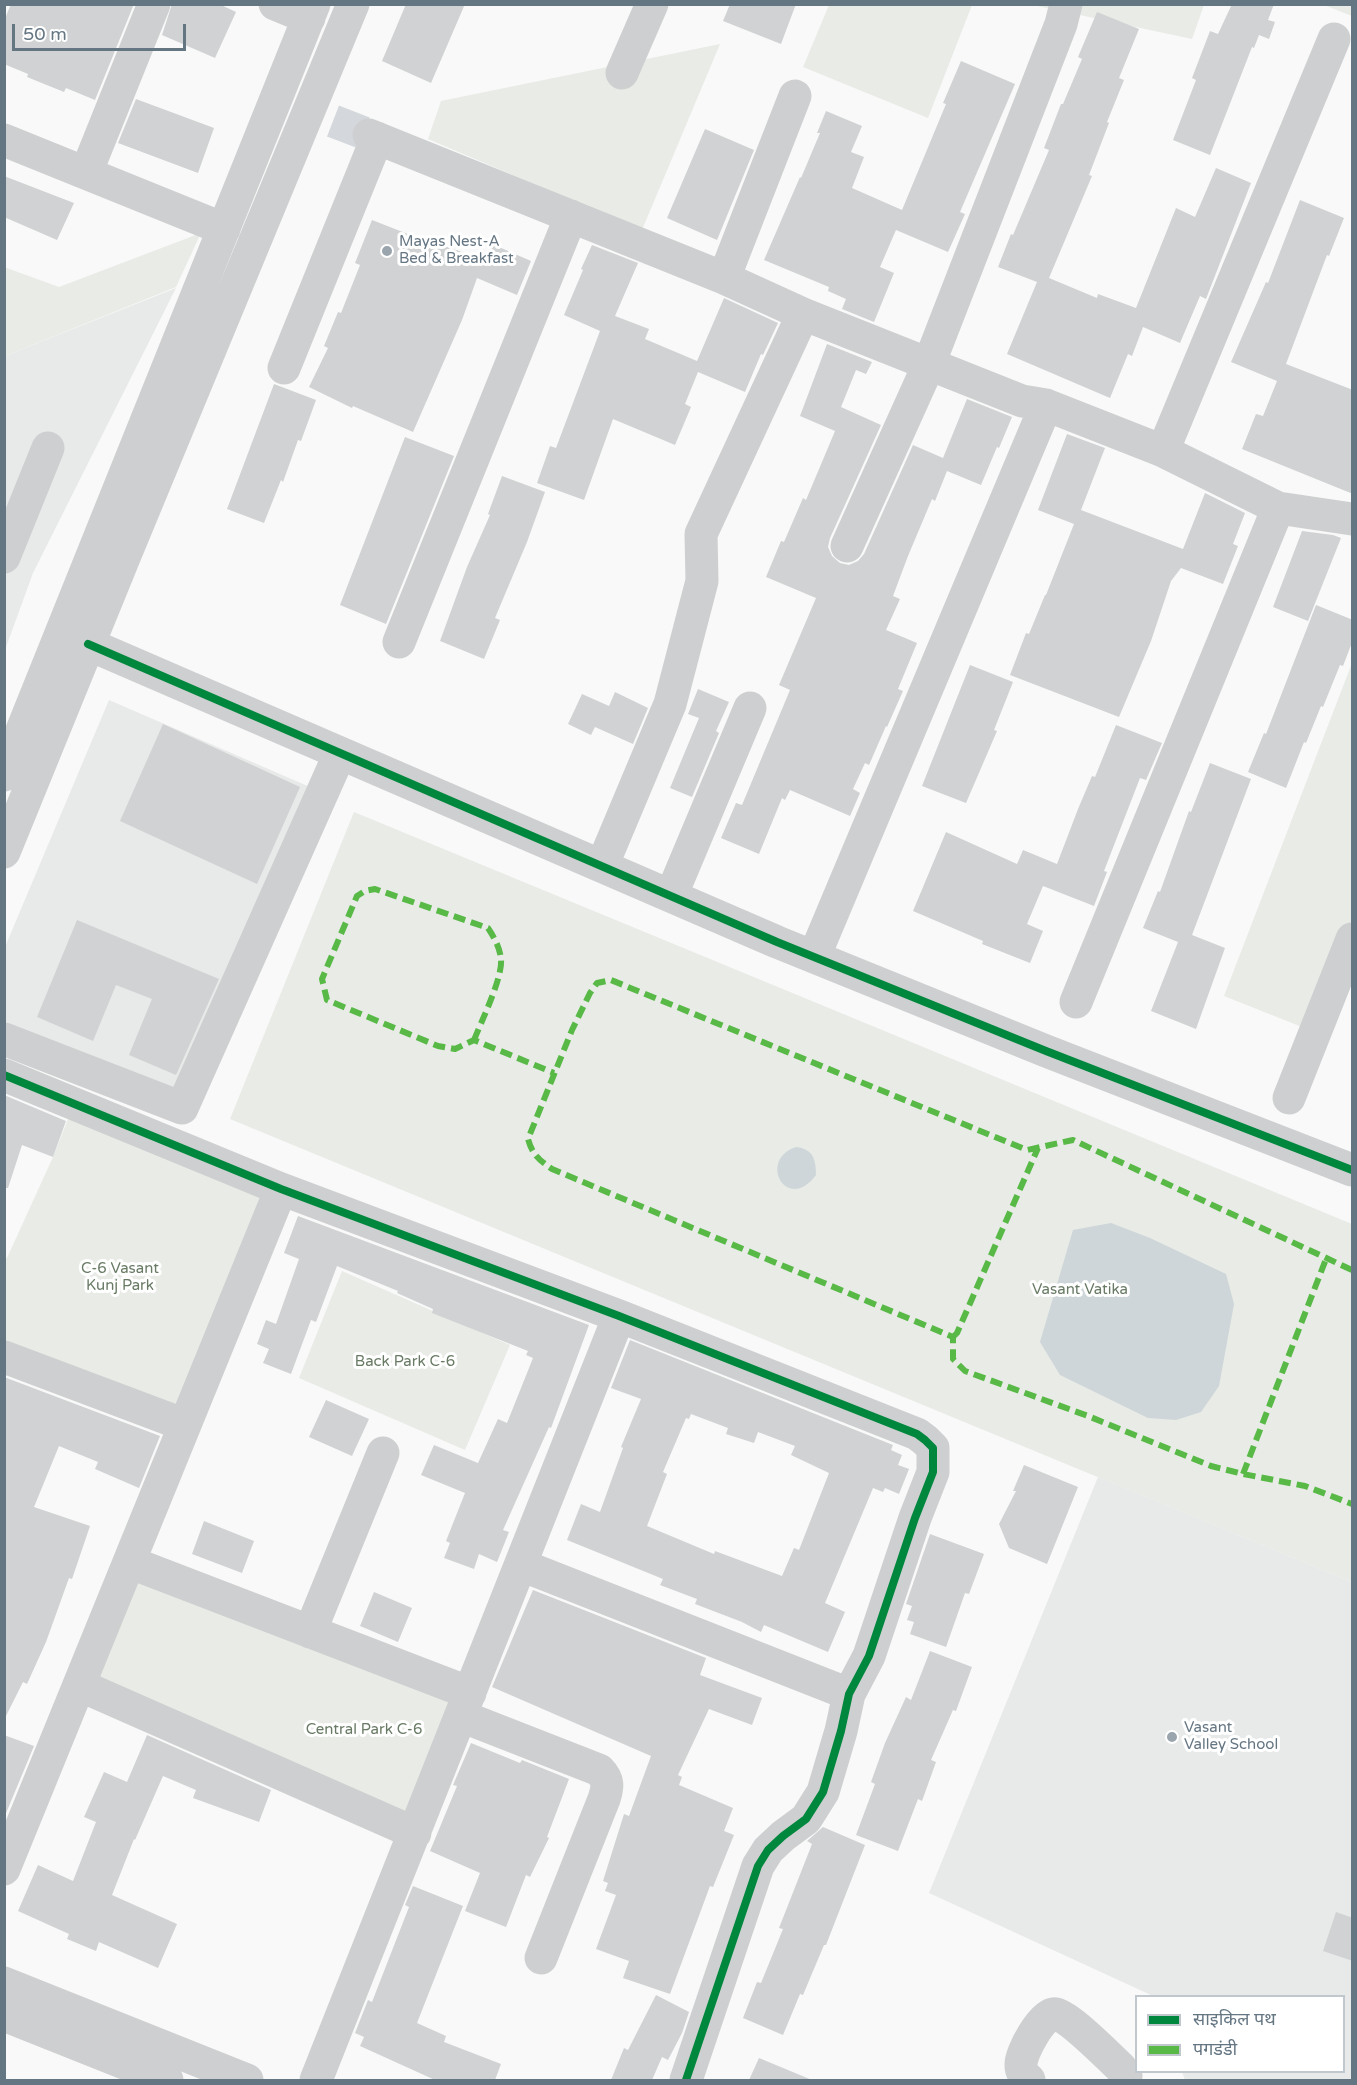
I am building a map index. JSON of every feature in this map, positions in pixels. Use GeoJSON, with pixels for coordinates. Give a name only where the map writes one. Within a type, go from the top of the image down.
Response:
{"type":"FeatureCollection","features":[{"type":"Feature","properties":{"kind":"street"},"geometry":{"type":"LineString","coordinates":[[86,173],[154,4]]}},
{"type":"Feature","properties":{"kind":"street"},"geometry":{"type":"LineString","coordinates":[[4,776],[312,11],[275,4]]}},
{"type":"Feature","properties":{"kind":"street"},"geometry":{"type":"LineString","coordinates":[[4,852],[88,644],[322,116],[353,4]]}},
{"type":"Feature","properties":{"kind":"street"},"geometry":{"type":"LineString","coordinates":[[622,73],[651,4]]}},
{"type":"Feature","properties":{"kind":"street"},"geometry":{"type":"LineString","coordinates":[[847,546],[929,364],[1061,24],[1066,4]]}},
{"type":"Feature","properties":{"kind":"street"},"geometry":{"type":"LineString","coordinates":[[1163,451],[1334,39]]}},
{"type":"Feature","properties":{"kind":"street"},"geometry":{"type":"LineString","coordinates":[[724,278],[795,96]]}},
{"type":"Feature","properties":{"kind":"street"},"geometry":{"type":"LineString","coordinates":[[274,105],[322,116]]}},
{"type":"Feature","properties":{"kind":"street"},"geometry":{"type":"LineString","coordinates":[[284,368],[373,137],[724,278],[803,314],[1022,401],[1046,405],[1163,451],[1278,508],[1353,519]]}},
{"type":"Feature","properties":{"kind":"street"},"geometry":{"type":"LineString","coordinates":[[4,140],[224,229]]}},
{"type":"Feature","properties":{"kind":"street"},"geometry":{"type":"LineString","coordinates":[[399,642],[571,216]]}},
{"type":"Feature","properties":{"kind":"street"},"geometry":{"type":"LineString","coordinates":[[602,866],[670,704],[702,581],[701,534],[803,314]]}},
{"type":"Feature","properties":{"kind":"street"},"geometry":{"type":"LineString","coordinates":[[814,957],[1046,405]]}},
{"type":"Feature","properties":{"kind":"street"},"geometry":{"type":"LineString","coordinates":[[4,556],[48,448]]}},
{"type":"Feature","properties":{"kind":"street"},"geometry":{"type":"LineString","coordinates":[[1077,1002],[1278,508]]}},
{"type":"Feature","properties":{"kind":"street"},"geometry":{"type":"LineString","coordinates":[[88,644],[814,957],[1057,1056],[1353,1170]]}},
{"type":"Feature","properties":{"kind":"street"},"geometry":{"type":"LineString","coordinates":[[671,896],[750,708]]}},
{"type":"Feature","properties":{"kind":"street"},"geometry":{"type":"LineString","coordinates":[[4,1039],[182,1108],[340,753]]}},
{"type":"Feature","properties":{"kind":"street"},"geometry":{"type":"LineString","coordinates":[[1289,1098],[1353,939]]}},
{"type":"Feature","properties":{"kind":"street"},"geometry":{"type":"LineString","coordinates":[[4,1075],[281,1189],[619,1316],[917,1434],[933,1448],[933,1472],[915,1518],[869,1656],[849,1694],[823,1792],[806,1819],[768,1850],[758,1866],[686,2080]]}},
{"type":"Feature","properties":{"kind":"street"},"geometry":{"type":"LineString","coordinates":[[4,1869],[281,1189]]}},
{"type":"Feature","properties":{"kind":"street"},"geometry":{"type":"LineString","coordinates":[[316,2080],[619,1316]]}},
{"type":"Feature","properties":{"kind":"street"},"geometry":{"type":"LineString","coordinates":[[4,1357],[185,1425]]}},
{"type":"Feature","properties":{"kind":"street"},"geometry":{"type":"LineString","coordinates":[[310,1632],[382,1453]]}},
{"type":"Feature","properties":{"kind":"street"},"geometry":{"type":"LineString","coordinates":[[129,1562],[310,1632],[600,1770],[606,1777],[607,1788],[604,1799],[541,1958]]}},
{"type":"Feature","properties":{"kind":"street"},"geometry":{"type":"LineString","coordinates":[[521,1565],[849,1694]]}},
{"type":"Feature","properties":{"kind":"street"},"geometry":{"type":"LineString","coordinates":[[79,1685],[415,1833]]}},
{"type":"Feature","properties":{"kind":"street"},"geometry":{"type":"LineString","coordinates":[[4,1983],[247,2080]]}},
{"type":"Feature","properties":{"kind":"street"},"geometry":{"type":"LineString","coordinates":[[1029,2080],[1023,2074],[1020,2063],[1043,2020],[1051,2014],[1056,2014],[1071,2024],[1120,2067],[1126,2076]]}},
{"type":"Feature","properties":{"kind":"street"},"geometry":{"type":"LineString","coordinates":[[4,2015],[167,2080]]}},
{"type":"Feature","properties":{"kind":"shaded area"},"geometry":{"type":"Polygon","coordinates":[[[176,288],[33,573],[5,650],[5,356],[176,288]]]}},
{"type":"Feature","properties":{"kind":"shaded area"},"geometry":{"type":"Polygon","coordinates":[[[109,700],[310,787],[175,1105],[5,1031],[5,947],[109,700]]]}},
{"type":"Feature","properties":{"kind":"shaded area"},"geometry":{"type":"Polygon","coordinates":[[[796,1147],[810,1153],[815,1164],[816,1175],[805,1186],[795,1189],[787,1187],[780,1181],[778,1172],[779,1162],[784,1154],[796,1147]]]}},
{"type":"Feature","properties":{"kind":"shaded area"},"geometry":{"type":"Polygon","coordinates":[[[1111,1223],[1150,1238],[1226,1274],[1234,1304],[1219,1386],[1201,1412],[1176,1420],[1148,1418],[1060,1375],[1040,1342],[1073,1230],[1111,1223]]]}},
{"type":"Feature","properties":{"kind":"shaded area","name":"Vasant Valley School"},"geometry":{"type":"Polygon","coordinates":[[[1098,1477],[1352,1582],[1352,2080],[1185,2080],[1182,2073],[1345,2073],[1345,1995],[1151,1995],[929,1893],[1098,1477]]]}},
{"type":"Feature","properties":{"kind":"green space"},"geometry":{"type":"Polygon","coordinates":[[[829,5],[972,5],[928,118],[803,67],[829,5]]]}},
{"type":"Feature","properties":{"kind":"green space"},"geometry":{"type":"Polygon","coordinates":[[[1033,5],[1204,5],[1192,39],[1033,5]]]}},
{"type":"Feature","properties":{"kind":"green space"},"geometry":{"type":"Polygon","coordinates":[[[1324,5],[1352,5],[1352,16],[1324,5]]]}},
{"type":"Feature","properties":{"kind":"green space"},"geometry":{"type":"Polygon","coordinates":[[[720,44],[642,230],[428,139],[441,101],[720,44]]]}},
{"type":"Feature","properties":{"kind":"green space"},"geometry":{"type":"Polygon","coordinates":[[[201,233],[176,287],[5,356],[4,267],[59,287],[201,233]]]}},
{"type":"Feature","properties":{"kind":"green space"},"geometry":{"type":"Polygon","coordinates":[[[1352,663],[1352,927],[1312,1031],[1224,996],[1352,663]]]}},
{"type":"Feature","properties":{"kind":"green space","name":"Vasant Vatika"},"geometry":{"type":"Polygon","coordinates":[[[354,812],[1352,1224],[1352,1582],[230,1119],[354,812]]]}},
{"type":"Feature","properties":{"kind":"green space","name":"C-6 Vasant Kunj Park"},"geometry":{"type":"Polygon","coordinates":[[[74,1104],[272,1185],[185,1425],[5,1357],[4,1258],[7,1258],[53,1157],[74,1104]]]}},
{"type":"Feature","properties":{"kind":"green space","name":"Back Park C-6"},"geometry":{"type":"Polygon","coordinates":[[[342,1271],[510,1345],[465,1450],[299,1378],[342,1271]]]}},
{"type":"Feature","properties":{"kind":"green space","name":"Central Park C-6"},"geometry":{"type":"Polygon","coordinates":[[[129,1562],[456,1691],[403,1823],[79,1685],[129,1562]]]}},
{"type":"Feature","properties":{"kind":"building"},"geometry":{"type":"Polygon","coordinates":[[[11,4],[134,4],[95,100],[66,88],[64,92],[27,77],[28,74],[4,64],[4,21],[11,4]]]}},
{"type":"Feature","properties":{"kind":"building"},"geometry":{"type":"Polygon","coordinates":[[[172,4],[219,4],[236,12],[215,58],[162,35],[172,4]]]}},
{"type":"Feature","properties":{"kind":"building"},"geometry":{"type":"Polygon","coordinates":[[[406,4],[465,4],[431,83],[382,61],[406,4]]]}},
{"type":"Feature","properties":{"kind":"building"},"geometry":{"type":"Polygon","coordinates":[[[730,4],[796,4],[781,44],[723,21],[730,4]]]}},
{"type":"Feature","properties":{"kind":"building"},"geometry":{"type":"Polygon","coordinates":[[[1232,4],[1274,4],[1268,20],[1275,22],[1269,39],[1259,35],[1254,48],[1252,47],[1210,155],[1173,140],[1196,80],[1192,78],[1210,31],[1218,34],[1232,4]]]}},
{"type":"Feature","properties":{"kind":"building"},"geometry":{"type":"Polygon","coordinates":[[[1097,12],[1139,29],[1119,78],[1124,80],[1089,175],[1092,176],[1049,278],[1097,298],[1098,294],[1136,308],[1176,208],[1195,217],[1216,168],[1251,183],[1206,299],[1200,296],[1180,343],[1143,327],[1132,356],[1128,354],[1110,398],[1007,354],[1037,282],[998,267],[1049,150],[1044,148],[1082,59],[1078,57],[1097,12]]]}},
{"type":"Feature","properties":{"kind":"building"},"geometry":{"type":"Polygon","coordinates":[[[961,61],[1015,84],[960,212],[965,214],[948,252],[896,230],[880,267],[894,273],[874,322],[842,309],[846,299],[828,291],[829,287],[764,260],[820,133],[817,133],[826,111],[862,126],[851,152],[864,157],[852,188],[902,210],[946,104],[943,103],[961,61]]]}},
{"type":"Feature","properties":{"kind":"building"},"geometry":{"type":"Polygon","coordinates":[[[136,99],[214,128],[198,173],[118,143],[136,99]]]}},
{"type":"Feature","properties":{"kind":"building"},"geometry":{"type":"Polygon","coordinates":[[[705,129],[754,150],[717,240],[667,218],[705,129]]]}},
{"type":"Feature","properties":{"kind":"building"},"geometry":{"type":"Polygon","coordinates":[[[4,176],[74,203],[57,240],[4,217],[4,176]]]}},
{"type":"Feature","properties":{"kind":"building"},"geometry":{"type":"Polygon","coordinates":[[[1300,200],[1344,218],[1329,256],[1327,255],[1286,364],[1353,390],[1353,494],[1242,449],[1256,414],[1263,416],[1277,381],[1231,362],[1266,282],[1268,283],[1300,200]]]}},
{"type":"Feature","properties":{"kind":"building"},"geometry":{"type":"Polygon","coordinates":[[[372,220],[436,245],[436,243],[485,260],[492,244],[531,261],[517,295],[477,278],[462,320],[413,432],[353,406],[352,408],[309,387],[328,348],[324,346],[338,312],[341,313],[360,265],[355,263],[372,220]]]}},
{"type":"Feature","properties":{"kind":"building"},"geometry":{"type":"Polygon","coordinates":[[[592,245],[638,263],[615,316],[649,329],[645,339],[697,361],[724,298],[778,323],[763,355],[761,354],[745,392],[698,372],[685,404],[691,407],[675,445],[613,419],[584,500],[537,483],[550,446],[556,448],[600,331],[564,315],[592,245]]]}},
{"type":"Feature","properties":{"kind":"building"},"geometry":{"type":"Polygon","coordinates":[[[827,344],[872,362],[866,374],[856,370],[841,407],[881,425],[830,538],[828,547],[832,556],[840,563],[849,565],[858,561],[864,554],[913,445],[943,458],[967,399],[1012,417],[981,485],[947,471],[935,501],[932,499],[908,556],[893,596],[900,599],[886,630],[917,643],[898,689],[903,691],[869,765],[865,763],[853,789],[860,793],[850,816],[790,790],[785,800],[782,798],[759,854],[721,838],[736,803],[742,805],[790,690],[779,685],[816,598],[766,577],[803,498],[806,500],[835,431],[800,416],[827,344]]]}},
{"type":"Feature","properties":{"kind":"building"},"geometry":{"type":"Polygon","coordinates":[[[274,384],[316,400],[301,441],[298,440],[283,482],[281,480],[264,523],[227,509],[274,384]]]}},
{"type":"Feature","properties":{"kind":"building"},"geometry":{"type":"Polygon","coordinates":[[[1067,434],[1105,448],[1081,510],[1183,549],[1205,493],[1245,513],[1233,544],[1238,546],[1223,584],[1181,568],[1171,581],[1151,641],[1119,717],[1010,675],[1026,633],[1029,634],[1046,595],[1074,524],[1038,510],[1067,434]]]}},
{"type":"Feature","properties":{"kind":"building"},"geometry":{"type":"Polygon","coordinates":[[[405,437],[454,456],[386,624],[340,605],[405,437]]]}},
{"type":"Feature","properties":{"kind":"building"},"geometry":{"type":"Polygon","coordinates":[[[502,476],[545,492],[495,618],[500,620],[484,659],[440,641],[467,567],[490,515],[488,514],[502,476]]]}},
{"type":"Feature","properties":{"kind":"building"},"geometry":{"type":"Polygon","coordinates":[[[1302,531],[1341,538],[1308,621],[1273,607],[1302,531]]]}},
{"type":"Feature","properties":{"kind":"building"},"geometry":{"type":"Polygon","coordinates":[[[1316,605],[1353,620],[1353,640],[1343,666],[1340,665],[1323,707],[1321,706],[1306,743],[1304,742],[1286,788],[1248,772],[1264,733],[1266,734],[1316,605]]]}},
{"type":"Feature","properties":{"kind":"building"},"geometry":{"type":"Polygon","coordinates":[[[970,665],[1013,682],[994,730],[997,731],[966,803],[922,786],[970,665]]]}},
{"type":"Feature","properties":{"kind":"building"},"geometry":{"type":"Polygon","coordinates":[[[698,689],[729,702],[716,731],[719,733],[692,797],[670,788],[699,718],[688,714],[698,689]]]}},
{"type":"Feature","properties":{"kind":"building"},"geometry":{"type":"Polygon","coordinates":[[[615,692],[648,708],[633,744],[595,727],[591,735],[568,724],[582,694],[609,706],[615,692]]]}},
{"type":"Feature","properties":{"kind":"building"},"geometry":{"type":"Polygon","coordinates":[[[163,724],[300,787],[257,884],[120,821],[163,724]]]}},
{"type":"Feature","properties":{"kind":"building"},"geometry":{"type":"Polygon","coordinates":[[[1116,725],[1162,743],[1146,780],[1140,778],[1104,871],[1107,872],[1094,906],[1043,886],[1027,924],[1043,931],[1030,963],[982,944],[983,941],[913,911],[946,832],[1017,864],[1023,850],[1057,864],[1092,776],[1095,777],[1116,725]]]}},
{"type":"Feature","properties":{"kind":"building"},"geometry":{"type":"Polygon","coordinates":[[[1210,763],[1251,779],[1192,935],[1225,948],[1196,1029],[1151,1011],[1178,942],[1143,928],[1158,891],[1160,892],[1189,811],[1191,812],[1210,763]]]}},
{"type":"Feature","properties":{"kind":"building"},"geometry":{"type":"Polygon","coordinates":[[[77,920],[219,979],[176,1075],[129,1055],[152,999],[116,985],[93,1041],[37,1017],[77,920]]]}},
{"type":"Feature","properties":{"kind":"building"},"geometry":{"type":"Polygon","coordinates":[[[4,1095],[66,1121],[53,1157],[22,1145],[8,1188],[4,1188],[4,1095]]]}},
{"type":"Feature","properties":{"kind":"building"},"geometry":{"type":"Polygon","coordinates":[[[298,1216],[589,1325],[551,1428],[549,1427],[503,1530],[509,1532],[497,1562],[479,1554],[474,1569],[444,1558],[450,1543],[446,1541],[465,1493],[421,1475],[434,1445],[478,1463],[498,1419],[507,1423],[533,1358],[526,1355],[528,1351],[432,1313],[433,1309],[397,1293],[398,1291],[337,1266],[316,1322],[311,1320],[291,1374],[263,1363],[269,1349],[257,1344],[266,1320],[276,1324],[299,1259],[284,1253],[298,1216]]]}},
{"type":"Feature","properties":{"kind":"building"},"geometry":{"type":"Polygon","coordinates":[[[630,1340],[893,1445],[891,1450],[902,1455],[898,1465],[909,1469],[899,1494],[885,1488],[883,1492],[873,1488],[825,1603],[845,1612],[828,1652],[764,1625],[761,1632],[695,1604],[697,1599],[660,1585],[663,1579],[567,1540],[581,1504],[600,1512],[623,1448],[621,1447],[641,1399],[611,1388],[630,1340]],[[691,1414],[689,1419],[686,1418],[663,1472],[667,1474],[647,1526],[714,1554],[715,1551],[782,1576],[794,1548],[799,1550],[829,1473],[791,1455],[795,1446],[758,1432],[754,1443],[726,1434],[728,1428],[691,1414]]]}},
{"type":"Feature","properties":{"kind":"building"},"geometry":{"type":"Polygon","coordinates":[[[4,1377],[160,1436],[139,1488],[95,1469],[98,1462],[59,1446],[34,1507],[90,1526],[72,1579],[69,1578],[46,1642],[27,1684],[23,1682],[4,1720],[4,1377]]]}},
{"type":"Feature","properties":{"kind":"building"},"geometry":{"type":"Polygon","coordinates":[[[326,1400],[369,1419],[352,1456],[309,1437],[326,1400]]]}},
{"type":"Feature","properties":{"kind":"building"},"geometry":{"type":"Polygon","coordinates":[[[1024,1465],[1078,1487],[1047,1564],[1009,1548],[999,1524],[1016,1491],[1013,1491],[1024,1465]]]}},
{"type":"Feature","properties":{"kind":"building"},"geometry":{"type":"Polygon","coordinates":[[[204,1521],[254,1541],[242,1573],[192,1554],[204,1521]]]}},
{"type":"Feature","properties":{"kind":"building"},"geometry":{"type":"Polygon","coordinates":[[[930,1534],[984,1554],[969,1594],[965,1593],[946,1647],[910,1634],[914,1622],[907,1620],[912,1606],[906,1604],[930,1534]]]}},
{"type":"Feature","properties":{"kind":"building"},"geometry":{"type":"Polygon","coordinates":[[[533,1590],[706,1658],[700,1675],[762,1698],[752,1725],[709,1709],[678,1775],[682,1777],[679,1785],[733,1808],[724,1831],[734,1835],[713,1887],[710,1886],[670,1994],[623,1978],[629,1961],[596,1949],[616,1895],[605,1891],[608,1883],[603,1881],[624,1814],[629,1816],[651,1756],[492,1687],[533,1590]]]}},
{"type":"Feature","properties":{"kind":"building"},"geometry":{"type":"Polygon","coordinates":[[[374,1592],[412,1608],[398,1642],[360,1626],[374,1592]]]}},
{"type":"Feature","properties":{"kind":"building"},"geometry":{"type":"Polygon","coordinates":[[[930,1651],[972,1667],[956,1711],[953,1710],[931,1760],[936,1762],[922,1801],[918,1799],[898,1851],[856,1835],[875,1784],[871,1782],[885,1743],[906,1697],[911,1700],[930,1651]]]}},
{"type":"Feature","properties":{"kind":"building"},"geometry":{"type":"Polygon","coordinates":[[[4,1735],[34,1746],[4,1818],[4,1735]]]}},
{"type":"Feature","properties":{"kind":"building"},"geometry":{"type":"Polygon","coordinates":[[[147,1735],[271,1790],[259,1822],[193,1798],[196,1790],[163,1776],[134,1839],[112,1895],[177,1924],[158,1968],[99,1942],[96,1951],[67,1939],[69,1934],[18,1911],[38,1865],[73,1881],[96,1822],[84,1817],[104,1772],[127,1782],[147,1735]]]}},
{"type":"Feature","properties":{"kind":"building"},"geometry":{"type":"Polygon","coordinates":[[[471,1743],[520,1763],[522,1760],[569,1779],[547,1837],[549,1838],[530,1877],[526,1875],[506,1927],[465,1911],[480,1873],[430,1851],[457,1786],[453,1785],[471,1743]]]}},
{"type":"Feature","properties":{"kind":"building"},"geometry":{"type":"Polygon","coordinates":[[[823,1827],[865,1845],[826,1945],[824,1945],[803,1995],[800,1994],[783,2035],[743,2018],[757,1982],[761,1983],[783,1929],[779,1928],[812,1844],[807,1841],[823,1827]]]}},
{"type":"Feature","properties":{"kind":"building"},"geometry":{"type":"Polygon","coordinates":[[[413,1886],[463,1906],[417,2023],[446,2036],[444,2042],[501,2064],[495,2080],[435,2080],[360,2046],[364,2037],[355,2033],[368,2000],[372,2002],[409,1907],[405,1905],[413,1886]]]}},
{"type":"Feature","properties":{"kind":"building"},"geometry":{"type":"Polygon","coordinates":[[[1336,1912],[1353,1918],[1353,1961],[1323,1951],[1336,1912]]]}},
{"type":"Feature","properties":{"kind":"building"},"geometry":{"type":"Polygon","coordinates":[[[656,1995],[689,2012],[682,2033],[668,2060],[662,2057],[652,2080],[611,2080],[624,2048],[628,2050],[656,1995]]]}},
{"type":"Feature","properties":{"kind":"building"},"geometry":{"type":"Polygon","coordinates":[[[759,2058],[812,2080],[749,2080],[759,2058]]]}},
{"type":"Feature","properties":{"kind":"tunnel"},"geometry":{"type":"LineString","coordinates":[[333,121],[369,135]]}},
{"type":"Feature","properties":{"kind":"marked path"},"geometry":{"type":"LineString","coordinates":[[474,1040],[501,967],[499,951],[488,928],[375,889],[357,896],[322,979],[327,1000],[438,1046],[455,1049],[474,1040],[554,1073]]}},
{"type":"Feature","properties":{"kind":"marked path"},"geometry":{"type":"LineString","coordinates":[[1352,1270],[1073,1140],[1027,1150],[611,980],[597,983],[590,993],[572,1030],[528,1139],[537,1156],[552,1169],[953,1337],[953,1359],[965,1371],[1088,1416],[1211,1466],[1305,1486],[1352,1504]]}},
{"type":"Feature","properties":{"kind":"marked path"},"geometry":{"type":"LineString","coordinates":[[953,1337],[957,1333],[1038,1148]]}},
{"type":"Feature","properties":{"kind":"marked path"},"geometry":{"type":"LineString","coordinates":[[1243,1474],[1326,1259]]}},
{"type":"Feature","properties":{"kind":"cycle path"},"geometry":{"type":"LineString","coordinates":[[88,644],[777,942],[1046,1051],[1352,1170]]}},
{"type":"Feature","properties":{"kind":"cycle path"},"geometry":{"type":"LineString","coordinates":[[4,1075],[281,1189],[619,1316],[917,1434],[933,1448],[933,1472],[915,1518],[869,1656],[849,1694],[823,1792],[806,1819],[768,1850],[758,1866],[686,2080]]}},
{"type":"Feature","properties":{"kind":"place","name":"Mayas Nest-A Bed & Breakfast"},"geometry":{"type":"Point","coordinates":[387,251]}},
{"type":"Feature","properties":{"kind":"place","name":"Vasant Valley School"},"geometry":{"type":"Point","coordinates":[1172,1737]}}]}
